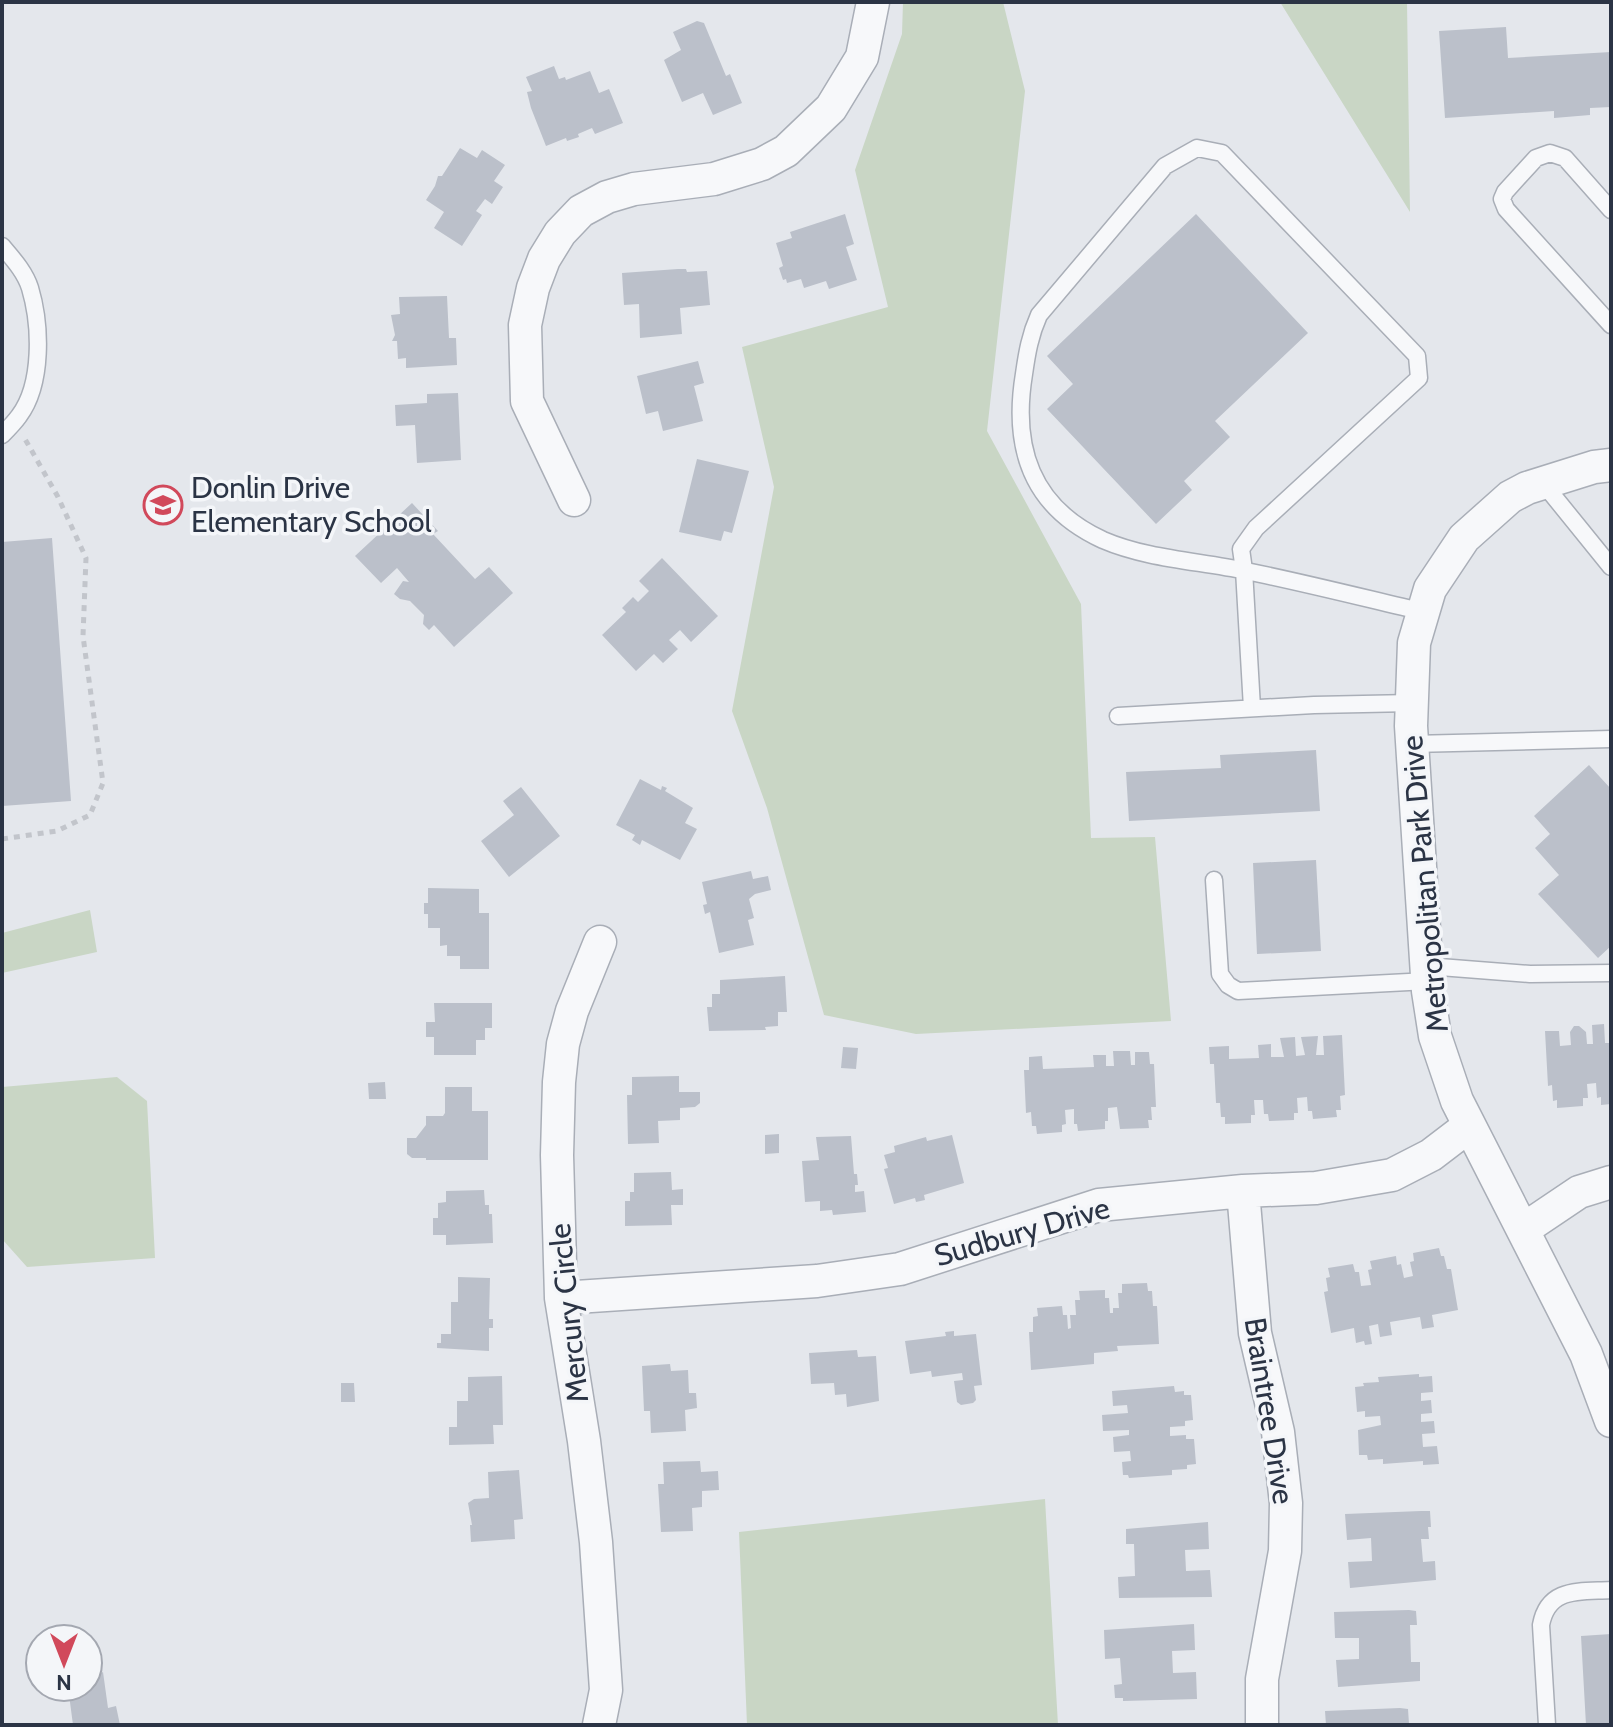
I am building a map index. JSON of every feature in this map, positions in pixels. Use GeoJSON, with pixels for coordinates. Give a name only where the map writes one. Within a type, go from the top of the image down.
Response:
{"type":"FeatureCollection","features":[{"type":"Feature","properties":{"kind":"street"},"geometry":{"type":"LineString","coordinates":[[574,500],[527,401],[525,325],[533,288],[552,246],[581,211],[607,197],[634,189],[714,179],[762,164],[786,151],[831,108],[847,83],[862,57],[873,2]]}},
{"type":"Feature","properties":{"kind":"street","name":"Metropolitan Park Drive"},"geometry":{"type":"LineString","coordinates":[[1611,465],[1594,467],[1543,483],[1510,497],[1464,538],[1430,589],[1414,643],[1412,703],[1427,974],[1435,1036],[1457,1101],[1586,1354],[1611,1421]]}},
{"type":"Feature","properties":{"kind":"street","name":"Mercury Circle"},"geometry":{"type":"LineString","coordinates":[[599,1725],[606,1690],[596,1542],[584,1441],[561,1298],[557,1155],[563,1044],[572,1011],[600,942]]}},
{"type":"Feature","properties":{"kind":"street","name":"Sudbury Drive"},"geometry":{"type":"LineString","coordinates":[[561,1298],[817,1281],[900,1269],[1099,1205],[1243,1191],[1316,1188],[1392,1175],[1431,1155],[1469,1126]]}},
{"type":"Feature","properties":{"kind":"street"},"geometry":{"type":"LineString","coordinates":[[1524,1229],[1579,1192],[1611,1182]]}},
{"type":"Feature","properties":{"kind":"street","name":"Braintree Drive"},"geometry":{"type":"LineString","coordinates":[[1243,1191],[1255,1333],[1278,1432],[1286,1503],[1285,1551],[1262,1679],[1262,1725]]}},
{"type":"Feature","properties":{"kind":"lane"},"geometry":{"type":"LineString","coordinates":[[1252,708],[1244,570],[1241,549],[1256,528],[1419,378],[1417,356],[1222,153],[1197,148],[1165,166],[1039,315],[1030,334],[1019,405],[1021,442],[1031,470],[1048,499],[1075,524],[1104,540],[1151,555],[1244,570],[1424,612]]}},
{"type":"Feature","properties":{"kind":"lane"},"geometry":{"type":"LineString","coordinates":[[1611,210],[1565,158],[1550,153],[1536,158],[1502,199],[1506,209],[1611,325]]}},
{"type":"Feature","properties":{"kind":"lane"},"geometry":{"type":"LineString","coordinates":[[2,246],[17,263],[29,286],[39,328],[35,378],[21,414],[2,435]]}},
{"type":"Feature","properties":{"kind":"lane"},"geometry":{"type":"LineString","coordinates":[[1543,483],[1611,567]]}},
{"type":"Feature","properties":{"kind":"lane"},"geometry":{"type":"LineString","coordinates":[[1118,716],[1412,703]]}},
{"type":"Feature","properties":{"kind":"lane"},"geometry":{"type":"LineString","coordinates":[[1412,744],[1611,739]]}},
{"type":"Feature","properties":{"kind":"lane"},"geometry":{"type":"LineString","coordinates":[[1214,880],[1220,974],[1228,985],[1238,991],[1427,974],[1611,973]]}},
{"type":"Feature","properties":{"kind":"lane"},"geometry":{"type":"LineString","coordinates":[[1547,1725],[1541,1625],[1544,1610],[1554,1598],[1571,1593],[1611,1590]]}},
{"type":"Feature","properties":{"kind":"path"},"geometry":{"type":"LineString","coordinates":[[2,839],[57,831],[90,815],[103,783],[83,636],[86,558],[58,497],[15,421]]}},
{"type":"Feature","properties":{"kind":"green space"},"geometry":{"type":"Polygon","coordinates":[[[903,2],[1003,2],[1025,91],[987,431],[1081,604],[1091,838],[1155,837],[1171,1021],[916,1034],[824,1015],[767,808],[732,711],[774,487],[742,347],[888,307],[855,170],[902,34],[903,2]]]}},
{"type":"Feature","properties":{"kind":"green space"},"geometry":{"type":"Polygon","coordinates":[[[1280,2],[1407,2],[1410,212],[1280,2]]]}},
{"type":"Feature","properties":{"kind":"green space"},"geometry":{"type":"Polygon","coordinates":[[[90,910],[97,952],[2,973],[2,933],[90,910]]]}},
{"type":"Feature","properties":{"kind":"green space"},"geometry":{"type":"Polygon","coordinates":[[[117,1077],[147,1101],[155,1258],[27,1267],[2,1239],[2,1087],[117,1077]]]}},
{"type":"Feature","properties":{"kind":"green space"},"geometry":{"type":"Polygon","coordinates":[[[1045,1499],[1058,1725],[747,1725],[739,1532],[1045,1499]]]}},
{"type":"Feature","properties":{"kind":"building"},"geometry":{"type":"Polygon","coordinates":[[[697,21],[704,23],[726,76],[730,74],[742,103],[713,115],[703,93],[682,102],[664,60],[681,50],[673,32],[697,21]]]}},
{"type":"Feature","properties":{"kind":"building"},"geometry":{"type":"Polygon","coordinates":[[[1506,27],[1508,58],[1611,52],[1611,107],[1590,108],[1590,115],[1554,118],[1554,111],[1445,118],[1439,31],[1506,27]]]}},
{"type":"Feature","properties":{"kind":"building"},"geometry":{"type":"Polygon","coordinates":[[[554,66],[559,79],[565,77],[566,80],[590,71],[599,93],[609,89],[623,123],[595,134],[592,128],[578,134],[579,137],[567,141],[566,138],[546,146],[531,108],[527,92],[532,91],[526,77],[554,66]]]}},
{"type":"Feature","properties":{"kind":"building"},"geometry":{"type":"Polygon","coordinates":[[[460,148],[477,158],[482,150],[505,165],[494,181],[503,187],[492,204],[485,199],[476,211],[482,215],[462,246],[434,228],[444,212],[426,200],[438,176],[442,176],[460,148]]]}},
{"type":"Feature","properties":{"kind":"building"},"geometry":{"type":"Polygon","coordinates":[[[845,214],[854,244],[846,247],[857,280],[829,289],[826,281],[804,288],[801,279],[787,283],[786,279],[783,280],[779,268],[783,266],[776,243],[792,238],[790,232],[845,214]]]}},
{"type":"Feature","properties":{"kind":"building"},"geometry":{"type":"Polygon","coordinates":[[[1196,214],[1308,333],[1215,421],[1230,437],[1184,481],[1192,490],[1156,524],[1047,409],[1073,384],[1047,356],[1196,214]]]}},
{"type":"Feature","properties":{"kind":"building"},"geometry":{"type":"Polygon","coordinates":[[[686,269],[687,272],[707,271],[710,305],[680,308],[682,334],[640,338],[639,304],[624,305],[622,273],[686,269]]]}},
{"type":"Feature","properties":{"kind":"building"},"geometry":{"type":"Polygon","coordinates":[[[447,296],[449,338],[456,338],[457,365],[406,368],[406,358],[398,359],[397,341],[392,341],[395,335],[391,315],[400,314],[399,297],[447,296]]]}},
{"type":"Feature","properties":{"kind":"building"},"geometry":{"type":"Polygon","coordinates":[[[698,361],[704,383],[694,386],[703,421],[663,431],[658,411],[646,414],[637,376],[698,361]]]}},
{"type":"Feature","properties":{"kind":"building"},"geometry":{"type":"Polygon","coordinates":[[[458,393],[461,460],[417,463],[415,425],[396,426],[395,405],[427,403],[427,394],[458,393]]]}},
{"type":"Feature","properties":{"kind":"building"},"geometry":{"type":"Polygon","coordinates":[[[697,459],[749,471],[732,533],[724,531],[721,541],[679,532],[697,459]]]}},
{"type":"Feature","properties":{"kind":"building"},"geometry":{"type":"Polygon","coordinates":[[[412,503],[438,531],[433,534],[475,579],[489,567],[513,593],[454,647],[434,625],[429,630],[423,624],[424,615],[410,601],[394,594],[403,581],[409,582],[397,568],[381,583],[355,556],[412,503]]]}},
{"type":"Feature","properties":{"kind":"building"},"geometry":{"type":"Polygon","coordinates":[[[52,538],[71,801],[2,806],[2,542],[52,538]]]}},
{"type":"Feature","properties":{"kind":"building"},"geometry":{"type":"Polygon","coordinates":[[[662,558],[718,616],[691,642],[680,630],[669,640],[678,649],[663,663],[654,654],[636,671],[602,635],[626,612],[622,608],[633,597],[638,602],[649,591],[639,581],[662,558]]]}},
{"type":"Feature","properties":{"kind":"building"},"geometry":{"type":"Polygon","coordinates":[[[1316,750],[1320,811],[1129,821],[1126,772],[1221,768],[1220,755],[1316,750]]]}},
{"type":"Feature","properties":{"kind":"building"},"geometry":{"type":"Polygon","coordinates":[[[1589,765],[1611,789],[1611,946],[1598,958],[1538,894],[1559,875],[1535,848],[1550,834],[1534,816],[1589,765]]]}},
{"type":"Feature","properties":{"kind":"building"},"geometry":{"type":"Polygon","coordinates":[[[640,779],[661,790],[662,786],[667,788],[665,791],[693,808],[685,823],[697,829],[680,860],[642,840],[640,845],[632,840],[635,835],[616,825],[640,779]]]}},
{"type":"Feature","properties":{"kind":"building"},"geometry":{"type":"Polygon","coordinates":[[[521,787],[560,836],[509,877],[481,841],[514,815],[503,801],[521,787]]]}},
{"type":"Feature","properties":{"kind":"building"},"geometry":{"type":"Polygon","coordinates":[[[1316,860],[1321,951],[1257,954],[1253,863],[1316,860]]]}},
{"type":"Feature","properties":{"kind":"building"},"geometry":{"type":"Polygon","coordinates":[[[751,871],[753,879],[768,876],[771,890],[749,899],[754,918],[748,920],[754,945],[719,953],[710,912],[705,914],[703,905],[707,904],[702,882],[751,871]]]}},
{"type":"Feature","properties":{"kind":"building"},"geometry":{"type":"Polygon","coordinates":[[[428,888],[479,889],[479,913],[489,913],[489,969],[460,969],[460,956],[447,956],[447,945],[440,946],[440,928],[428,928],[428,914],[424,914],[428,888]]]}},
{"type":"Feature","properties":{"kind":"building"},"geometry":{"type":"Polygon","coordinates":[[[785,976],[787,1012],[778,1012],[778,1026],[765,1027],[766,1030],[709,1031],[707,1007],[712,1007],[712,994],[720,994],[720,980],[785,976]]]}},
{"type":"Feature","properties":{"kind":"building"},"geometry":{"type":"Polygon","coordinates":[[[434,1003],[492,1003],[492,1028],[485,1028],[485,1040],[476,1040],[476,1055],[434,1055],[434,1037],[426,1037],[426,1022],[435,1022],[434,1003]]]}},
{"type":"Feature","properties":{"kind":"building"},"geometry":{"type":"Polygon","coordinates":[[[1604,1024],[1605,1043],[1611,1043],[1611,1104],[1601,1105],[1596,1083],[1587,1084],[1588,1098],[1583,1098],[1583,1106],[1557,1108],[1557,1100],[1553,1101],[1552,1085],[1548,1086],[1545,1031],[1559,1031],[1560,1046],[1571,1045],[1570,1032],[1574,1026],[1579,1026],[1586,1032],[1587,1044],[1593,1044],[1592,1025],[1604,1024]]]}},
{"type":"Feature","properties":{"kind":"building"},"geometry":{"type":"Polygon","coordinates":[[[1342,1035],[1345,1095],[1340,1096],[1341,1110],[1336,1110],[1337,1117],[1313,1119],[1312,1111],[1308,1111],[1307,1097],[1297,1098],[1298,1113],[1294,1113],[1294,1120],[1269,1121],[1268,1114],[1264,1114],[1263,1100],[1254,1100],[1255,1115],[1251,1115],[1251,1123],[1225,1124],[1220,1103],[1216,1103],[1214,1064],[1210,1064],[1209,1047],[1229,1046],[1229,1059],[1259,1058],[1258,1045],[1271,1044],[1271,1057],[1284,1057],[1280,1038],[1295,1037],[1296,1056],[1305,1055],[1301,1037],[1318,1036],[1316,1055],[1324,1055],[1323,1036],[1342,1035]]]}},
{"type":"Feature","properties":{"kind":"building"},"geometry":{"type":"Polygon","coordinates":[[[843,1047],[858,1048],[856,1069],[841,1068],[843,1047]]]}},
{"type":"Feature","properties":{"kind":"building"},"geometry":{"type":"Polygon","coordinates":[[[1113,1051],[1130,1051],[1131,1065],[1135,1065],[1135,1052],[1149,1052],[1150,1064],[1154,1064],[1156,1107],[1151,1107],[1149,1128],[1120,1129],[1117,1107],[1108,1108],[1105,1129],[1078,1131],[1077,1124],[1074,1124],[1074,1109],[1065,1110],[1066,1124],[1062,1125],[1062,1132],[1037,1134],[1036,1126],[1032,1126],[1031,1112],[1026,1113],[1024,1070],[1029,1070],[1029,1057],[1042,1056],[1043,1069],[1094,1067],[1093,1055],[1106,1055],[1106,1066],[1114,1066],[1113,1051]]]}},
{"type":"Feature","properties":{"kind":"building"},"geometry":{"type":"Polygon","coordinates":[[[679,1076],[679,1092],[700,1092],[700,1103],[695,1107],[680,1108],[680,1120],[658,1121],[659,1143],[628,1144],[627,1095],[632,1095],[632,1077],[679,1076]]]}},
{"type":"Feature","properties":{"kind":"building"},"geometry":{"type":"Polygon","coordinates":[[[385,1082],[386,1099],[369,1099],[368,1083],[385,1082]]]}},
{"type":"Feature","properties":{"kind":"building"},"geometry":{"type":"Polygon","coordinates":[[[445,1087],[472,1087],[472,1111],[488,1111],[488,1160],[426,1160],[407,1154],[407,1138],[416,1138],[426,1125],[426,1116],[443,1116],[445,1113],[445,1087]]]}},
{"type":"Feature","properties":{"kind":"building"},"geometry":{"type":"Polygon","coordinates":[[[779,1134],[779,1153],[765,1154],[765,1135],[779,1134]]]}},
{"type":"Feature","properties":{"kind":"building"},"geometry":{"type":"Polygon","coordinates":[[[952,1135],[964,1183],[924,1195],[925,1200],[916,1202],[915,1198],[894,1204],[884,1169],[888,1168],[884,1155],[895,1152],[894,1146],[926,1137],[927,1141],[952,1135]]]}},
{"type":"Feature","properties":{"kind":"building"},"geometry":{"type":"Polygon","coordinates":[[[851,1136],[854,1174],[857,1174],[858,1185],[855,1185],[855,1192],[864,1191],[866,1212],[833,1215],[832,1210],[820,1211],[820,1201],[805,1202],[802,1161],[819,1160],[816,1137],[851,1136]]]}},
{"type":"Feature","properties":{"kind":"building"},"geometry":{"type":"Polygon","coordinates":[[[671,1172],[672,1190],[683,1189],[683,1205],[671,1205],[672,1225],[625,1226],[625,1201],[630,1201],[630,1192],[634,1192],[634,1173],[671,1172]]]}},
{"type":"Feature","properties":{"kind":"building"},"geometry":{"type":"Polygon","coordinates":[[[484,1190],[485,1205],[489,1205],[489,1214],[492,1214],[493,1243],[446,1245],[446,1235],[433,1235],[433,1218],[438,1218],[438,1203],[446,1202],[446,1191],[484,1190]]]}},
{"type":"Feature","properties":{"kind":"building"},"geometry":{"type":"Polygon","coordinates":[[[1439,1248],[1447,1269],[1451,1269],[1458,1310],[1432,1315],[1434,1327],[1422,1329],[1420,1317],[1390,1322],[1392,1335],[1380,1337],[1378,1324],[1369,1326],[1372,1344],[1365,1345],[1364,1341],[1356,1343],[1354,1328],[1331,1333],[1324,1292],[1328,1291],[1328,1268],[1353,1264],[1355,1272],[1359,1272],[1361,1286],[1371,1285],[1370,1261],[1396,1256],[1404,1278],[1413,1276],[1410,1262],[1414,1261],[1413,1253],[1439,1248]]]}},
{"type":"Feature","properties":{"kind":"building"},"geometry":{"type":"Polygon","coordinates":[[[458,1277],[490,1278],[489,1319],[493,1319],[493,1328],[489,1328],[489,1351],[437,1348],[437,1343],[441,1343],[441,1334],[451,1334],[451,1302],[458,1302],[458,1277]]]}},
{"type":"Feature","properties":{"kind":"building"},"geometry":{"type":"Polygon","coordinates":[[[1147,1283],[1148,1291],[1152,1291],[1153,1306],[1157,1306],[1159,1344],[1117,1346],[1118,1351],[1094,1353],[1094,1364],[1031,1370],[1029,1332],[1033,1332],[1033,1317],[1038,1316],[1037,1308],[1062,1306],[1063,1315],[1067,1315],[1068,1329],[1071,1328],[1070,1315],[1076,1315],[1075,1300],[1080,1300],[1079,1291],[1105,1290],[1110,1313],[1113,1313],[1113,1308],[1119,1308],[1118,1293],[1122,1293],[1122,1284],[1147,1283]]]}},
{"type":"Feature","properties":{"kind":"building"},"geometry":{"type":"Polygon","coordinates":[[[954,1331],[954,1336],[976,1334],[982,1385],[974,1386],[976,1400],[973,1403],[961,1405],[957,1402],[954,1381],[963,1380],[962,1373],[932,1377],[931,1371],[910,1374],[905,1341],[946,1336],[945,1332],[954,1331]]]}},
{"type":"Feature","properties":{"kind":"building"},"geometry":{"type":"Polygon","coordinates":[[[857,1350],[858,1357],[876,1356],[879,1401],[847,1407],[846,1394],[835,1395],[834,1383],[811,1384],[809,1353],[857,1350]]]}},
{"type":"Feature","properties":{"kind":"building"},"geometry":{"type":"Polygon","coordinates":[[[670,1364],[671,1371],[688,1370],[689,1393],[696,1393],[697,1408],[685,1410],[686,1431],[651,1433],[650,1411],[644,1411],[642,1366],[670,1364]]]}},
{"type":"Feature","properties":{"kind":"building"},"geometry":{"type":"Polygon","coordinates":[[[1419,1374],[1419,1377],[1432,1376],[1433,1392],[1421,1393],[1421,1401],[1431,1400],[1432,1413],[1421,1414],[1421,1422],[1434,1421],[1435,1433],[1422,1434],[1423,1447],[1437,1446],[1439,1464],[1423,1465],[1423,1461],[1383,1464],[1383,1459],[1368,1460],[1367,1455],[1359,1455],[1358,1430],[1381,1425],[1380,1416],[1365,1417],[1365,1411],[1357,1412],[1355,1387],[1379,1382],[1378,1377],[1419,1374]]]}},
{"type":"Feature","properties":{"kind":"building"},"geometry":{"type":"Polygon","coordinates":[[[502,1376],[503,1425],[493,1425],[494,1444],[449,1445],[449,1427],[457,1427],[457,1401],[468,1401],[468,1377],[502,1376]]]}},
{"type":"Feature","properties":{"kind":"building"},"geometry":{"type":"Polygon","coordinates":[[[341,1383],[354,1383],[355,1402],[341,1402],[341,1383]]]}},
{"type":"Feature","properties":{"kind":"building"},"geometry":{"type":"Polygon","coordinates":[[[1174,1386],[1175,1392],[1184,1391],[1184,1395],[1191,1395],[1193,1420],[1185,1421],[1185,1426],[1170,1427],[1170,1436],[1186,1435],[1186,1439],[1194,1439],[1196,1464],[1187,1465],[1187,1469],[1172,1470],[1172,1475],[1129,1478],[1123,1475],[1122,1462],[1131,1461],[1130,1451],[1114,1452],[1113,1437],[1129,1435],[1129,1430],[1103,1431],[1102,1415],[1128,1413],[1127,1405],[1113,1406],[1112,1391],[1174,1386]]]}},
{"type":"Feature","properties":{"kind":"building"},"geometry":{"type":"Polygon","coordinates":[[[700,1461],[701,1472],[718,1471],[719,1490],[702,1491],[702,1507],[692,1508],[693,1531],[661,1532],[658,1484],[664,1484],[663,1462],[700,1461]]]}},
{"type":"Feature","properties":{"kind":"building"},"geometry":{"type":"Polygon","coordinates":[[[519,1470],[523,1519],[514,1520],[515,1539],[471,1542],[468,1503],[474,1499],[489,1498],[488,1472],[519,1470]]]}},
{"type":"Feature","properties":{"kind":"building"},"geometry":{"type":"Polygon","coordinates":[[[1430,1511],[1429,1539],[1421,1539],[1423,1562],[1435,1561],[1436,1580],[1350,1588],[1348,1562],[1372,1561],[1371,1538],[1347,1540],[1345,1514],[1430,1511]]]}},
{"type":"Feature","properties":{"kind":"building"},"geometry":{"type":"Polygon","coordinates":[[[1208,1522],[1209,1549],[1185,1550],[1186,1571],[1210,1570],[1212,1597],[1119,1598],[1118,1577],[1135,1576],[1134,1544],[1126,1544],[1126,1529],[1208,1522]]]}},
{"type":"Feature","properties":{"kind":"building"},"geometry":{"type":"Polygon","coordinates":[[[1416,1611],[1417,1625],[1410,1625],[1411,1662],[1420,1662],[1420,1681],[1338,1687],[1336,1660],[1359,1659],[1359,1638],[1335,1638],[1334,1612],[1416,1611]]]}},
{"type":"Feature","properties":{"kind":"building"},"geometry":{"type":"Polygon","coordinates":[[[1194,1624],[1195,1650],[1172,1651],[1173,1673],[1196,1672],[1197,1699],[1123,1701],[1123,1698],[1115,1698],[1114,1685],[1122,1684],[1120,1658],[1105,1659],[1104,1630],[1194,1624]]]}},
{"type":"Feature","properties":{"kind":"building"},"geometry":{"type":"Polygon","coordinates":[[[1611,1634],[1611,1725],[1586,1725],[1581,1636],[1611,1634]]]}},
{"type":"Feature","properties":{"kind":"building"},"geometry":{"type":"Polygon","coordinates":[[[104,1679],[108,1708],[116,1706],[120,1725],[73,1725],[70,1703],[104,1703],[104,1679]]]}},
{"type":"Feature","properties":{"kind":"building"},"geometry":{"type":"Polygon","coordinates":[[[1408,1709],[1409,1724],[1326,1725],[1325,1711],[1408,1709]]]}},
{"type":"Feature","properties":{"kind":"place","name":"Donlin Drive Elementary School"},"geometry":{"type":"Point","coordinates":[163,505]}}]}
